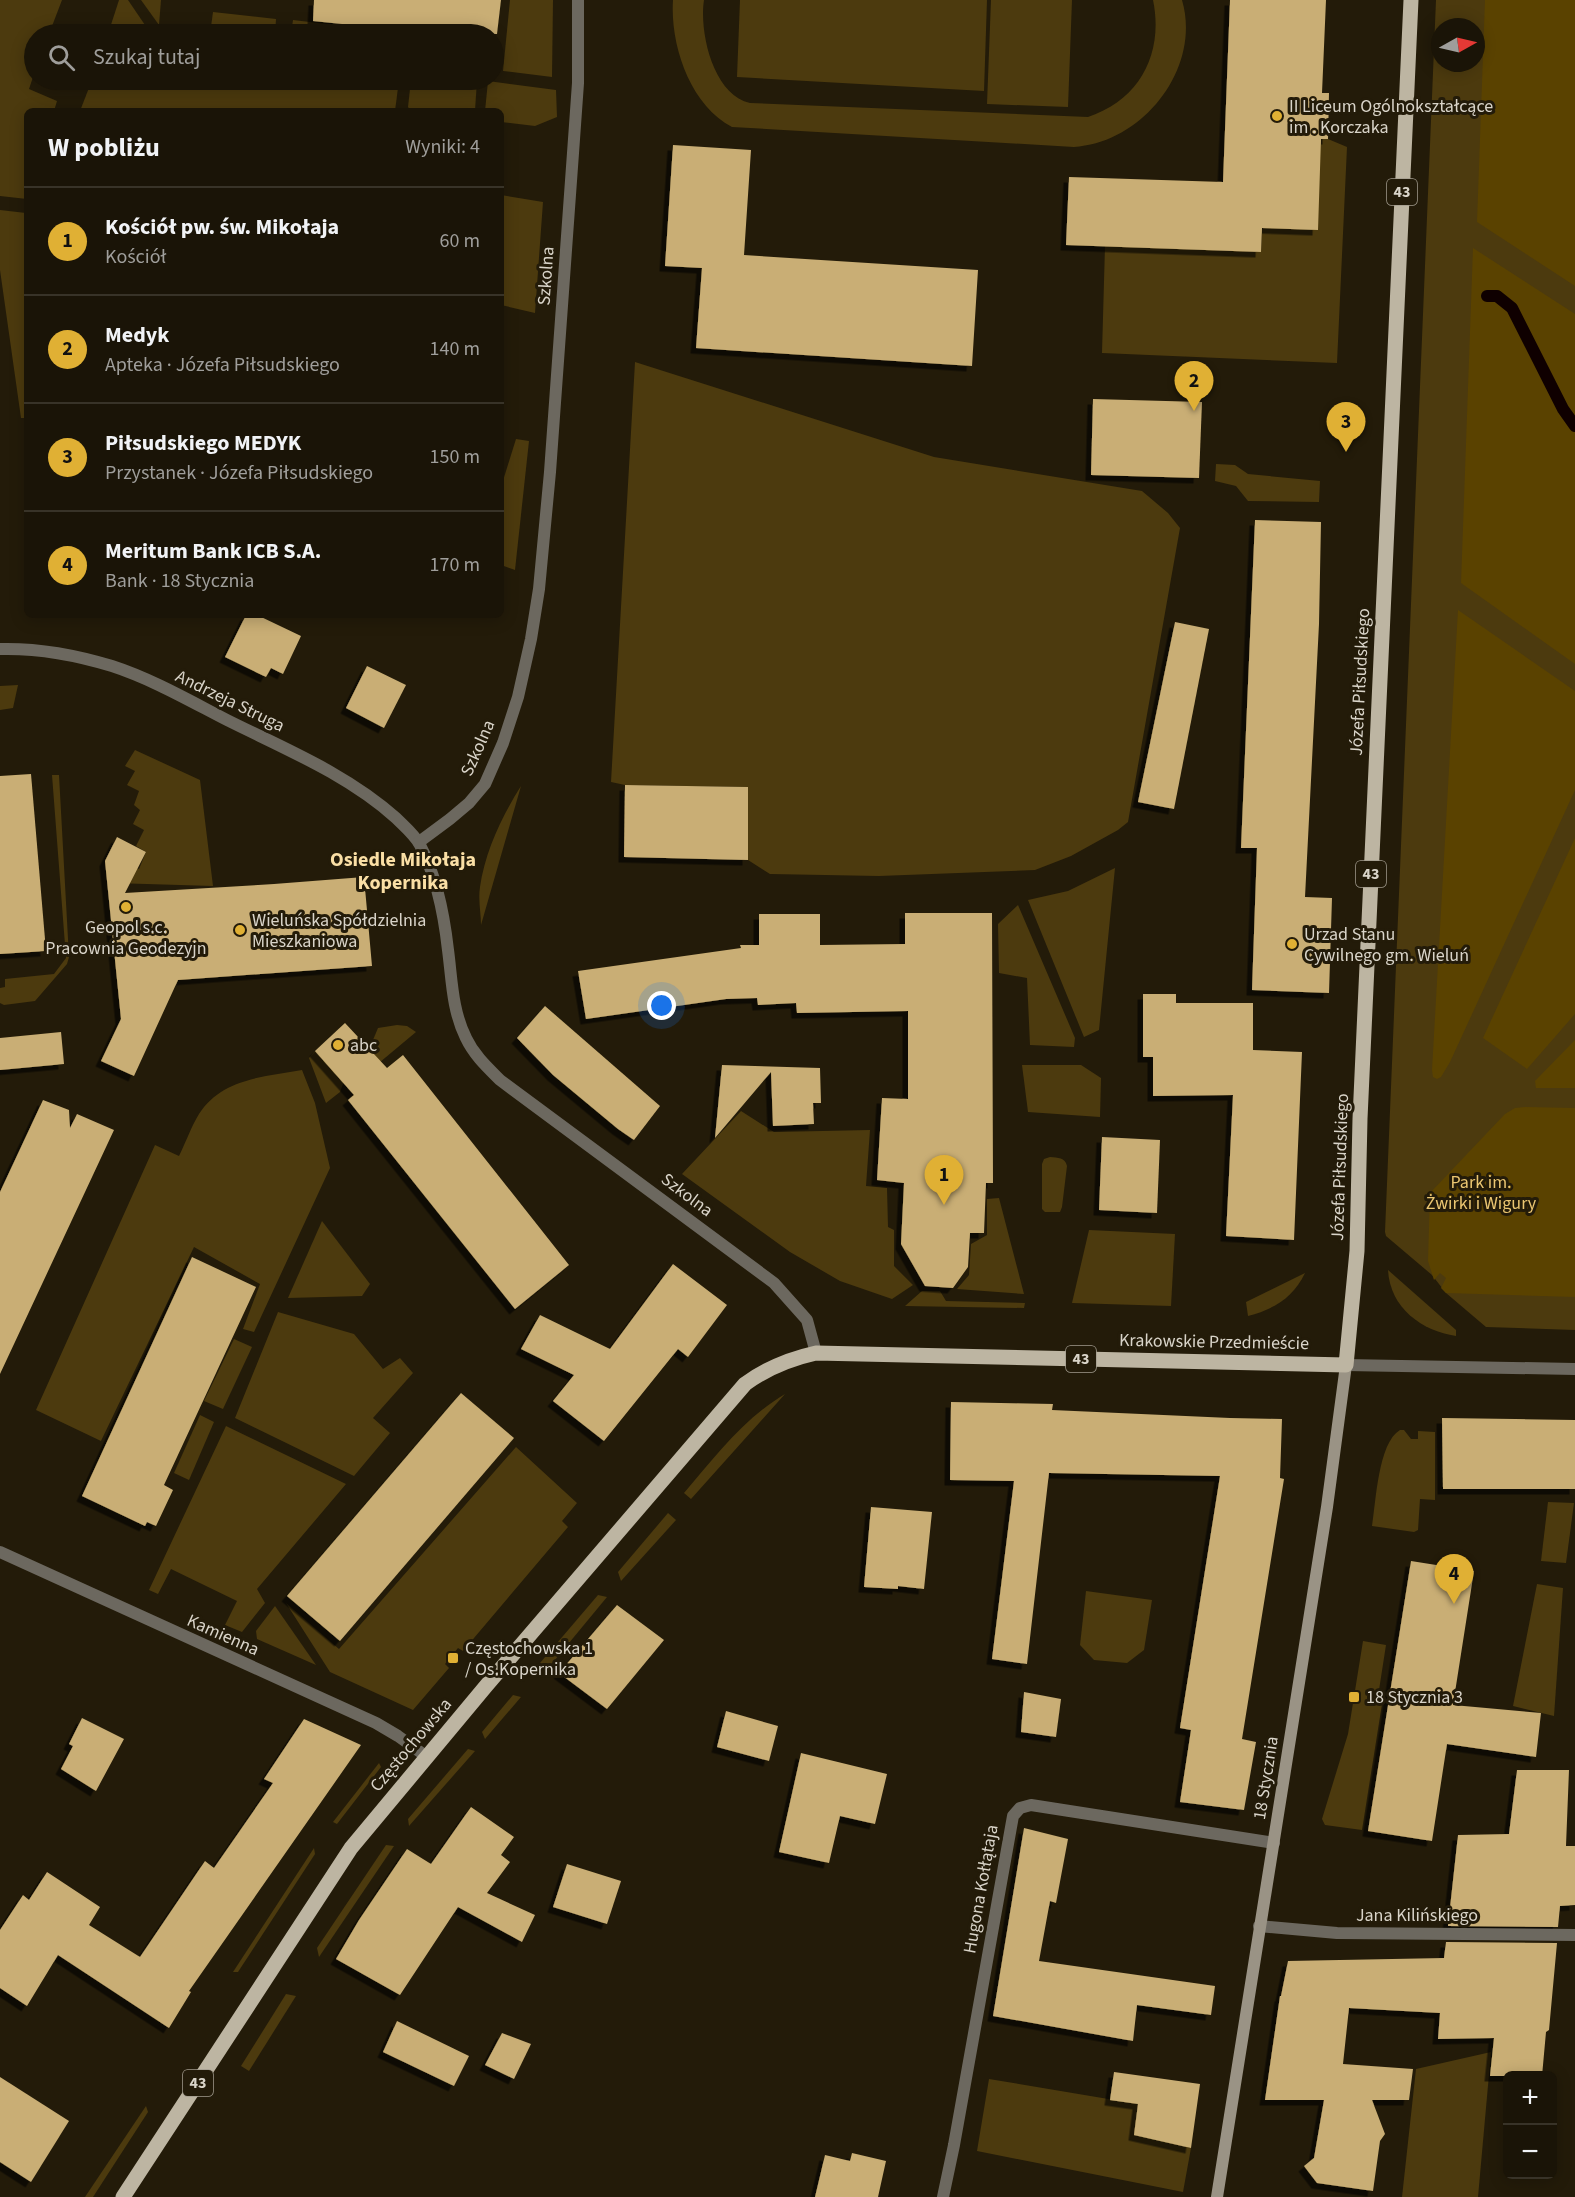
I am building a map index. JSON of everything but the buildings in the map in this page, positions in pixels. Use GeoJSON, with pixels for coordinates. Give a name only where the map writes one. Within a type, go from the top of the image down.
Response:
{"type":"FeatureCollection","features":[{"type":"Feature","properties":{"kind":"main road","name":"Józefa Piłsudskiego"},"geometry":{"type":"LineString","coordinates":[[1346,1365],[1358,1227],[1360,1119],[1411,0]]}},
{"type":"Feature","properties":{"kind":"main road","name":"Krakowskie Przedmieście"},"geometry":{"type":"LineString","coordinates":[[816,1353],[1346,1365]]}},
{"type":"Feature","properties":{"kind":"main road","name":"Częstochowska"},"geometry":{"type":"LineString","coordinates":[[123,2197],[351,1848],[745,1384],[762,1371],[816,1353]]}},
{"type":"Feature","properties":{"kind":"main road","name":"18 Stycznia"},"geometry":{"type":"LineString","coordinates":[[1217,2197],[1327,1507],[1346,1365]]}},
{"type":"Feature","properties":{"kind":"street","name":"Szkolna"},"geometry":{"type":"LineString","coordinates":[[578,0],[578,83],[550,472],[539,589],[531,639],[518,697],[503,743],[484,784],[463,808],[419,842],[444,912],[452,997],[466,1038],[477,1057],[500,1080],[774,1283],[807,1320],[816,1353]]}},
{"type":"Feature","properties":{"kind":"street","name":"Andrzeja Struga"},"geometry":{"type":"LineString","coordinates":[[0,650],[36,650],[72,655],[113,666],[145,679],[350,783],[388,812],[419,842]]}},
{"type":"Feature","properties":{"kind":"street","name":"Krakowskie Przedmieście"},"geometry":{"type":"LineString","coordinates":[[1346,1365],[1575,1369]]}},
{"type":"Feature","properties":{"kind":"street","name":"Kamienna"},"geometry":{"type":"LineString","coordinates":[[0,1552],[376,1724],[398,1736],[427,1757]]}},
{"type":"Feature","properties":{"kind":"street","name":"Hugona Kołłątaja"},"geometry":{"type":"LineString","coordinates":[[943,2197],[1013,1816],[1020,1808],[1031,1805],[1274,1843]]}},
{"type":"Feature","properties":{"kind":"street","name":"Jana Kilińskiego"},"geometry":{"type":"LineString","coordinates":[[1259,1926],[1336,1933],[1575,1935]]}},
{"type":"Feature","properties":{"kind":"green space"},"geometry":{"type":"Polygon","coordinates":[[[0,0],[62,0],[53,24],[24,24],[24,90],[31,90],[57,101],[55,108],[24,108],[24,199],[0,196],[0,0]]]}},
{"type":"Feature","properties":{"kind":"green space"},"geometry":{"type":"Polygon","coordinates":[[[119,0],[128,0],[144,24],[111,24],[119,0]]]}},
{"type":"Feature","properties":{"kind":"green space"},"geometry":{"type":"Polygon","coordinates":[[[141,0],[161,0],[158,24],[141,0]]]}},
{"type":"Feature","properties":{"kind":"green space"},"geometry":{"type":"Polygon","coordinates":[[[510,0],[553,0],[552,77],[504,71],[510,0]]]}},
{"type":"Feature","properties":{"kind":"green space"},"geometry":{"type":"Polygon","coordinates":[[[673,0],[704,0],[704,28],[711,60],[726,88],[737,98],[750,103],[1088,117],[1122,99],[1144,72],[1155,38],[1153,0],[1182,0],[1186,26],[1183,51],[1175,75],[1161,98],[1144,117],[1123,132],[1099,142],[1074,147],[732,127],[717,117],[705,104],[694,89],[686,72],[675,36],[673,0]]]}},
{"type":"Feature","properties":{"kind":"green space"},"geometry":{"type":"Polygon","coordinates":[[[740,0],[987,0],[984,91],[737,77],[740,0]]]}},
{"type":"Feature","properties":{"kind":"green space"},"geometry":{"type":"Polygon","coordinates":[[[991,0],[1072,0],[1068,107],[987,104],[991,0]]]}},
{"type":"Feature","properties":{"kind":"green space","name":"Park im. Żwirki i Wigury"},"geometry":{"type":"Polygon","coordinates":[[[1436,0],[1575,0],[1575,1330],[1486,1327],[1446,1293],[1432,1275],[1386,1236],[1433,72],[1485,72],[1485,18],[1435,18],[1436,0]]]}},
{"type":"Feature","properties":{"kind":"green space"},"geometry":{"type":"Polygon","coordinates":[[[1485,0],[1575,0],[1575,286],[1477,222],[1482,72],[1485,72],[1485,0]]]}},
{"type":"Feature","properties":{"kind":"green space"},"geometry":{"type":"Polygon","coordinates":[[[213,12],[276,19],[276,24],[211,24],[213,12]]]}},
{"type":"Feature","properties":{"kind":"green space"},"geometry":{"type":"Polygon","coordinates":[[[293,20],[326,24],[292,24],[293,20]]]}},
{"type":"Feature","properties":{"kind":"green space"},"geometry":{"type":"Polygon","coordinates":[[[504,83],[556,90],[557,117],[535,126],[504,122],[504,108],[485,108],[487,90],[504,90],[504,83]]]}},
{"type":"Feature","properties":{"kind":"green space"},"geometry":{"type":"Polygon","coordinates":[[[88,90],[398,90],[395,108],[81,108],[88,90]]]}},
{"type":"Feature","properties":{"kind":"green space"},"geometry":{"type":"Polygon","coordinates":[[[410,90],[476,90],[475,108],[408,107],[410,90]]]}},
{"type":"Feature","properties":{"kind":"green space"},"geometry":{"type":"Polygon","coordinates":[[[1321,139],[1328,139],[1347,147],[1337,363],[1102,353],[1105,246],[1261,252],[1262,228],[1321,139]]]}},
{"type":"Feature","properties":{"kind":"green space"},"geometry":{"type":"Polygon","coordinates":[[[504,196],[543,202],[535,313],[504,306],[504,196]]]}},
{"type":"Feature","properties":{"kind":"green space"},"geometry":{"type":"Polygon","coordinates":[[[0,210],[24,213],[24,418],[21,418],[0,270],[0,210]]]}},
{"type":"Feature","properties":{"kind":"green space"},"geometry":{"type":"Polygon","coordinates":[[[1473,248],[1575,314],[1575,664],[1461,583],[1473,248]]]}},
{"type":"Feature","properties":{"kind":"green space"},"geometry":{"type":"Polygon","coordinates":[[[635,362],[934,457],[1142,491],[1168,513],[1180,528],[1128,822],[1071,856],[1035,870],[879,876],[770,874],[748,860],[748,787],[625,785],[611,782],[635,362]]]}},
{"type":"Feature","properties":{"kind":"green space"},"geometry":{"type":"Polygon","coordinates":[[[516,439],[529,441],[515,570],[504,566],[504,477],[516,439]]]}},
{"type":"Feature","properties":{"kind":"green space"},"geometry":{"type":"Polygon","coordinates":[[[1216,464],[1235,465],[1248,474],[1320,481],[1319,502],[1248,501],[1236,486],[1215,481],[1216,464]]]}},
{"type":"Feature","properties":{"kind":"green space"},"geometry":{"type":"Polygon","coordinates":[[[1458,610],[1575,691],[1575,790],[1450,1062],[1441,1077],[1437,1079],[1433,1077],[1432,1070],[1458,610]]]}},
{"type":"Feature","properties":{"kind":"green space"},"geometry":{"type":"Polygon","coordinates":[[[18,685],[13,708],[0,710],[0,686],[18,685]]]}},
{"type":"Feature","properties":{"kind":"green space"},"geometry":{"type":"Polygon","coordinates":[[[135,750],[200,780],[213,886],[113,883],[110,857],[139,869],[146,852],[136,846],[144,830],[133,824],[140,810],[134,805],[139,791],[127,785],[135,771],[125,766],[135,750]]]}},
{"type":"Feature","properties":{"kind":"green space"},"geometry":{"type":"Polygon","coordinates":[[[52,775],[59,775],[69,957],[67,964],[35,1001],[4,1005],[0,1003],[0,988],[5,987],[5,979],[54,974],[66,958],[52,775]]]}},
{"type":"Feature","properties":{"kind":"green space"},"geometry":{"type":"Polygon","coordinates":[[[521,786],[481,925],[479,892],[482,874],[501,822],[521,786]]]}},
{"type":"Feature","properties":{"kind":"green space"},"geometry":{"type":"Polygon","coordinates":[[[1575,838],[1575,1014],[1527,1069],[1483,1038],[1575,838]]]}},
{"type":"Feature","properties":{"kind":"green space"},"geometry":{"type":"Polygon","coordinates":[[[1115,868],[1099,1030],[1084,1037],[1028,900],[1068,891],[1115,868]]]}},
{"type":"Feature","properties":{"kind":"green space"},"geometry":{"type":"Polygon","coordinates":[[[1018,905],[1075,1038],[1074,1047],[1030,1045],[1027,978],[999,973],[998,924],[1018,905]]]}},
{"type":"Feature","properties":{"kind":"green space"},"geometry":{"type":"Polygon","coordinates":[[[407,1026],[416,1032],[355,1083],[378,1028],[407,1026]]]}},
{"type":"Feature","properties":{"kind":"green space"},"geometry":{"type":"Polygon","coordinates":[[[360,1039],[340,1092],[326,1103],[309,1058],[315,1051],[330,1067],[360,1039]]]}},
{"type":"Feature","properties":{"kind":"green space"},"geometry":{"type":"Polygon","coordinates":[[[1575,1040],[1575,1088],[1536,1088],[1535,1081],[1575,1040]]]}},
{"type":"Feature","properties":{"kind":"green space"},"geometry":{"type":"Polygon","coordinates":[[[1022,1065],[1081,1065],[1101,1078],[1100,1117],[1028,1112],[1022,1065]]]}},
{"type":"Feature","properties":{"kind":"green space"},"geometry":{"type":"Polygon","coordinates":[[[302,1070],[315,1103],[330,1168],[254,1332],[243,1329],[260,1284],[194,1247],[101,1441],[36,1410],[155,1145],[179,1156],[199,1114],[219,1093],[245,1081],[302,1070]]]}},
{"type":"Feature","properties":{"kind":"green space"},"geometry":{"type":"Polygon","coordinates":[[[1515,1108],[1575,1108],[1575,1297],[1446,1293],[1441,1288],[1446,1278],[1440,1273],[1434,1280],[1428,1261],[1430,1193],[1505,1114],[1515,1108]]]}},
{"type":"Feature","properties":{"kind":"green space"},"geometry":{"type":"Polygon","coordinates":[[[741,1111],[774,1132],[870,1130],[866,1186],[887,1188],[888,1227],[894,1230],[894,1266],[913,1285],[892,1299],[840,1281],[790,1252],[682,1174],[741,1111]]]}},
{"type":"Feature","properties":{"kind":"green space"},"geometry":{"type":"Polygon","coordinates":[[[1050,1157],[1063,1159],[1067,1166],[1060,1212],[1045,1212],[1042,1209],[1042,1164],[1044,1159],[1050,1157]]]}},
{"type":"Feature","properties":{"kind":"green space"},"geometry":{"type":"Polygon","coordinates":[[[999,1198],[1024,1294],[957,1289],[969,1275],[971,1244],[987,1235],[987,1199],[999,1198]]]}},
{"type":"Feature","properties":{"kind":"green space"},"geometry":{"type":"Polygon","coordinates":[[[322,1221],[370,1284],[362,1296],[288,1298],[322,1221]]]}},
{"type":"Feature","properties":{"kind":"green space"},"geometry":{"type":"Polygon","coordinates":[[[1089,1230],[1175,1234],[1171,1306],[1072,1303],[1089,1230]]]}},
{"type":"Feature","properties":{"kind":"green space"},"geometry":{"type":"Polygon","coordinates":[[[1388,1270],[1456,1330],[1456,1336],[1431,1329],[1410,1315],[1395,1296],[1388,1270]]]}},
{"type":"Feature","properties":{"kind":"green space"},"geometry":{"type":"Polygon","coordinates":[[[1305,1273],[1289,1296],[1266,1310],[1248,1316],[1246,1302],[1305,1273]]]}},
{"type":"Feature","properties":{"kind":"green space"},"geometry":{"type":"Polygon","coordinates":[[[922,1291],[940,1291],[946,1301],[1025,1303],[1024,1308],[905,1306],[922,1291]]]}},
{"type":"Feature","properties":{"kind":"green space"},"geometry":{"type":"Polygon","coordinates":[[[278,1312],[354,1334],[383,1369],[400,1358],[413,1373],[373,1418],[390,1433],[354,1476],[235,1418],[278,1312]]]}},
{"type":"Feature","properties":{"kind":"green space"},"geometry":{"type":"Polygon","coordinates":[[[234,1339],[252,1347],[223,1409],[204,1401],[234,1339]]]}},
{"type":"Feature","properties":{"kind":"green space"},"geometry":{"type":"Polygon","coordinates":[[[785,1394],[691,1499],[684,1493],[743,1427],[785,1394]]]}},
{"type":"Feature","properties":{"kind":"green space"},"geometry":{"type":"Polygon","coordinates":[[[200,1415],[214,1422],[189,1480],[174,1473],[200,1415]]]}},
{"type":"Feature","properties":{"kind":"green space"},"geometry":{"type":"Polygon","coordinates":[[[226,1426],[346,1484],[257,1589],[265,1603],[242,1632],[225,1625],[237,1601],[171,1569],[158,1594],[149,1590],[226,1426]]]}},
{"type":"Feature","properties":{"kind":"green space"},"geometry":{"type":"Polygon","coordinates":[[[1400,1430],[1404,1430],[1411,1439],[1418,1439],[1418,1431],[1435,1432],[1435,1500],[1420,1499],[1418,1530],[1414,1532],[1372,1526],[1383,1460],[1387,1447],[1400,1430]]]}},
{"type":"Feature","properties":{"kind":"green space"},"geometry":{"type":"Polygon","coordinates":[[[516,1447],[577,1503],[562,1521],[568,1527],[463,1651],[458,1648],[445,1664],[449,1668],[413,1710],[330,1672],[286,1603],[339,1649],[516,1447]]]}},
{"type":"Feature","properties":{"kind":"green space"},"geometry":{"type":"Polygon","coordinates":[[[1548,1502],[1574,1503],[1566,1563],[1541,1561],[1548,1502]]]}},
{"type":"Feature","properties":{"kind":"green space"},"geometry":{"type":"Polygon","coordinates":[[[668,1513],[676,1520],[621,1581],[618,1572],[668,1513]]]}},
{"type":"Feature","properties":{"kind":"green space"},"geometry":{"type":"Polygon","coordinates":[[[1537,1584],[1563,1588],[1554,1716],[1513,1706],[1537,1584]]]}},
{"type":"Feature","properties":{"kind":"green space"},"geometry":{"type":"Polygon","coordinates":[[[1086,1591],[1152,1600],[1144,1650],[1127,1663],[1094,1660],[1080,1645],[1086,1591]]]}},
{"type":"Feature","properties":{"kind":"green space"},"geometry":{"type":"Polygon","coordinates":[[[598,1595],[607,1597],[545,1672],[540,1663],[598,1595]]]}},
{"type":"Feature","properties":{"kind":"green space"},"geometry":{"type":"Polygon","coordinates":[[[275,1606],[316,1665],[257,1639],[256,1631],[275,1606]]]}},
{"type":"Feature","properties":{"kind":"green space"},"geometry":{"type":"Polygon","coordinates":[[[1363,1641],[1386,1645],[1377,1703],[1382,1704],[1362,1830],[1325,1825],[1322,1819],[1348,1734],[1363,1641]]]}},
{"type":"Feature","properties":{"kind":"green space"},"geometry":{"type":"Polygon","coordinates":[[[513,1695],[521,1697],[485,1739],[482,1732],[513,1695]]]}},
{"type":"Feature","properties":{"kind":"green space"},"geometry":{"type":"Polygon","coordinates":[[[468,1749],[475,1751],[409,1826],[408,1819],[468,1749]]]}},
{"type":"Feature","properties":{"kind":"green space"},"geometry":{"type":"Polygon","coordinates":[[[379,1763],[381,1767],[337,1824],[333,1822],[379,1763]]]}},
{"type":"Feature","properties":{"kind":"green space"},"geometry":{"type":"Polygon","coordinates":[[[386,1845],[394,1846],[319,1957],[317,1948],[386,1845]]]}},
{"type":"Feature","properties":{"kind":"green space"},"geometry":{"type":"Polygon","coordinates":[[[314,1848],[315,1854],[238,1972],[233,1972],[314,1848]]]}},
{"type":"Feature","properties":{"kind":"green space"},"geometry":{"type":"Polygon","coordinates":[[[286,1994],[296,1996],[249,2071],[241,2066],[286,1994]]]}},
{"type":"Feature","properties":{"kind":"green space"},"geometry":{"type":"Polygon","coordinates":[[[1491,2052],[1478,2197],[1402,2197],[1416,2069],[1491,2052]]]}},
{"type":"Feature","properties":{"kind":"green space"},"geometry":{"type":"Polygon","coordinates":[[[989,2079],[1138,2104],[1135,2135],[1191,2148],[1183,2192],[977,2151],[989,2079]]]}},
{"type":"Feature","properties":{"kind":"green space"},"geometry":{"type":"Polygon","coordinates":[[[146,2106],[148,2112],[93,2197],[85,2197],[146,2106]]]}},
{"type":"Feature","properties":{"kind":"waterway"},"geometry":{"type":"LineString","coordinates":[[1487,296],[1497,296],[1512,308],[1563,409],[1575,426]]}},
{"type":"Feature","properties":{"kind":"place","name":"II Liceum Ogólnokształcące im . Korczaka"},"geometry":{"type":"Point","coordinates":[1277,116]}},
{"type":"Feature","properties":{"kind":"place","name":"Medyk"},"geometry":{"type":"Point","coordinates":[1194,411]}},
{"type":"Feature","properties":{"kind":"place","name":"Piłsudskiego MEDYK"},"geometry":{"type":"Point","coordinates":[1346,452]}},
{"type":"Feature","properties":{"kind":"place","name":"Geopol s.c. Pracownia Geodezyjn"},"geometry":{"type":"Point","coordinates":[126,907]}},
{"type":"Feature","properties":{"kind":"place","name":"Wieluńska Spółdzielnia Mieszkaniowa"},"geometry":{"type":"Point","coordinates":[240,930]}},
{"type":"Feature","properties":{"kind":"place","name":"Urzad Stanu Cywilnego gm. Wieluń"},"geometry":{"type":"Point","coordinates":[1292,944]}},
{"type":"Feature","properties":{"kind":"place","name":"abc"},"geometry":{"type":"Point","coordinates":[338,1045]}},
{"type":"Feature","properties":{"kind":"place","name":"Kościół pw. św. Mikołaja"},"geometry":{"type":"Point","coordinates":[944,1205]}},
{"type":"Feature","properties":{"kind":"place","name":"Meritum Bank ICB S.A."},"geometry":{"type":"Point","coordinates":[1454,1604]}},
{"type":"Feature","properties":{"kind":"place","name":"Częstochowska 1 / Os.Kopernika"},"geometry":{"type":"Point","coordinates":[453,1658]}},
{"type":"Feature","properties":{"kind":"place","name":"18 Stycznia 3"},"geometry":{"type":"Point","coordinates":[1354,1697]}},
{"type":"Feature","properties":{"kind":"district","name":"Osiedle Mikołaja Kopernika"},"geometry":{"type":"Point","coordinates":[403,872]}}]}
